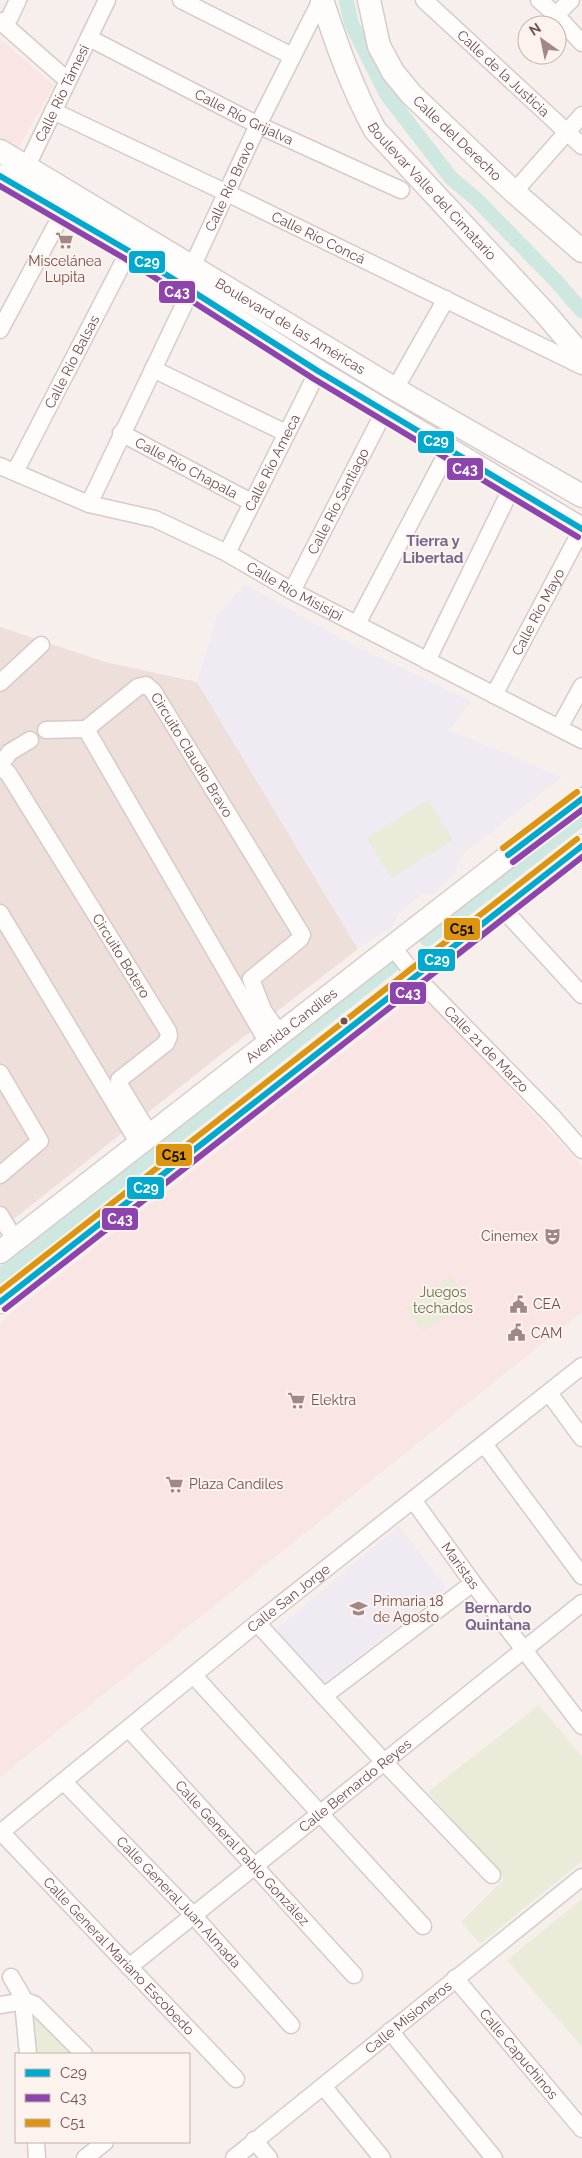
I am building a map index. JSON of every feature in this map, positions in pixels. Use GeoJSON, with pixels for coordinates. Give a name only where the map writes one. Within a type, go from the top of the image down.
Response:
{"type":"FeatureCollection","features":[{"type":"Feature","properties":{"kind":"main road","name":"Boulevar Valle del Cimatario"},"geometry":{"type":"LineString","coordinates":[[322,0],[343,63],[358,99],[375,130],[545,313],[582,356]]}},
{"type":"Feature","properties":{"kind":"main road","name":"Calle del Derecho"},"geometry":{"type":"LineString","coordinates":[[369,0],[379,46],[393,72],[417,100],[514,192],[582,251]]}},
{"type":"Feature","properties":{"kind":"main road","name":"Boulevard de las Américas"},"geometry":{"type":"LineString","coordinates":[[0,151],[14,176],[63,212],[129,251],[318,371],[582,529]]}},
{"type":"Feature","properties":{"kind":"main road","name":"Boulevard de las Américas"},"geometry":{"type":"LineString","coordinates":[[14,176],[192,266],[396,389],[582,496]]}},
{"type":"Feature","properties":{"kind":"main road","name":"Avenida Candiles"},"geometry":{"type":"LineString","coordinates":[[4,1247],[274,1038],[395,950],[582,799]]}},
{"type":"Feature","properties":{"kind":"main road"},"geometry":{"type":"LineString","coordinates":[[0,1302],[413,972],[503,909],[582,846]]}},
{"type":"Feature","properties":{"kind":"street"},"geometry":{"type":"LineString","coordinates":[[18,0],[3,23],[67,80]]}},
{"type":"Feature","properties":{"kind":"street","name":"Calle Río Támesi"},"geometry":{"type":"LineString","coordinates":[[14,176],[53,111],[107,0]]}},
{"type":"Feature","properties":{"kind":"street"},"geometry":{"type":"LineString","coordinates":[[181,0],[292,56]]}},
{"type":"Feature","properties":{"kind":"street","name":"Calle Río Bravo"},"geometry":{"type":"LineString","coordinates":[[192,266],[258,125],[322,0]]}},
{"type":"Feature","properties":{"kind":"street","name":"Calle de la Justicia"},"geometry":{"type":"LineString","coordinates":[[424,0],[582,146]]}},
{"type":"Feature","properties":{"kind":"street"},"geometry":{"type":"LineString","coordinates":[[539,0],[556,15],[571,0]]}},
{"type":"Feature","properties":{"kind":"street"},"geometry":{"type":"LineString","coordinates":[[567,27],[582,43]]}},
{"type":"Feature","properties":{"kind":"street","name":"Calle Río Grijalva"},"geometry":{"type":"LineString","coordinates":[[89,38],[258,125],[401,190]]}},
{"type":"Feature","properties":{"kind":"street","name":"Calle Río Concá"},"geometry":{"type":"LineString","coordinates":[[53,111],[227,192],[582,366]]}},
{"type":"Feature","properties":{"kind":"street"},"geometry":{"type":"LineString","coordinates":[[514,192],[582,115]]}},
{"type":"Feature","properties":{"kind":"street"},"geometry":{"type":"LineString","coordinates":[[0,330],[63,212]]}},
{"type":"Feature","properties":{"kind":"street","name":"Calle Río Balsas"},"geometry":{"type":"LineString","coordinates":[[7,469],[129,251]]}},
{"type":"Feature","properties":{"kind":"street"},"geometry":{"type":"LineString","coordinates":[[89,504],[190,290]]}},
{"type":"Feature","properties":{"kind":"street"},"geometry":{"type":"LineString","coordinates":[[396,389],[446,299]]}},
{"type":"Feature","properties":{"kind":"street"},"geometry":{"type":"LineString","coordinates":[[153,370],[286,433]]}},
{"type":"Feature","properties":{"kind":"street","name":"Calle Río Ameca"},"geometry":{"type":"LineString","coordinates":[[227,553],[318,371]]}},
{"type":"Feature","properties":{"kind":"street","name":"Calle Río Santiago"},"geometry":{"type":"LineString","coordinates":[[292,591],[385,410]]}},
{"type":"Feature","properties":{"kind":"street","name":"Calle Río Chapala"},"geometry":{"type":"LineString","coordinates":[[121,434],[251,502]]}},
{"type":"Feature","properties":{"kind":"street"},"geometry":{"type":"LineString","coordinates":[[357,624],[449,449]]}},
{"type":"Feature","properties":{"kind":"street","name":"Calle Río Misisipi"},"geometry":{"type":"LineString","coordinates":[[7,469],[89,504],[155,519],[227,553],[292,591],[582,740]]}},
{"type":"Feature","properties":{"kind":"street"},"geometry":{"type":"LineString","coordinates":[[427,661],[512,487]]}},
{"type":"Feature","properties":{"kind":"street","name":"Calle Río Mayo"},"geometry":{"type":"LineString","coordinates":[[494,695],[582,529]]}},
{"type":"Feature","properties":{"kind":"street"},"geometry":{"type":"LineString","coordinates":[[0,683],[41,646]]}},
{"type":"Feature","properties":{"kind":"street","name":"Circuito Claudio Bravo"},"geometry":{"type":"LineString","coordinates":[[86,729],[138,687],[146,685],[153,691],[302,935],[300,939],[251,979],[274,1038]]}},
{"type":"Feature","properties":{"kind":"street"},"geometry":{"type":"LineString","coordinates":[[559,728],[582,686]]}},
{"type":"Feature","properties":{"kind":"street"},"geometry":{"type":"LineString","coordinates":[[46,730],[86,729],[274,1038]]}},
{"type":"Feature","properties":{"kind":"street"},"geometry":{"type":"LineString","coordinates":[[0,766],[10,752],[30,740]]}},
{"type":"Feature","properties":{"kind":"street","name":"Circuito Botero"},"geometry":{"type":"LineString","coordinates":[[0,766],[8,773],[170,1036],[166,1043],[119,1080],[144,1140]]}},
{"type":"Feature","properties":{"kind":"street"},"geometry":{"type":"LineString","coordinates":[[503,909],[582,995]]}},
{"type":"Feature","properties":{"kind":"street"},"geometry":{"type":"LineString","coordinates":[[0,913],[144,1140]]}},
{"type":"Feature","properties":{"kind":"street","name":"Calle 21 de Marzo"},"geometry":{"type":"LineString","coordinates":[[395,950],[413,972],[552,1116],[582,1150]]}},
{"type":"Feature","properties":{"kind":"street"},"geometry":{"type":"LineString","coordinates":[[0,1073],[40,1141],[0,1175]]}},
{"type":"Feature","properties":{"kind":"street"},"geometry":{"type":"LineString","coordinates":[[0,1215],[4,1247]]}},
{"type":"Feature","properties":{"kind":"street","name":"Calle San Jorge"},"geometry":{"type":"LineString","coordinates":[[1,1833],[257,1623],[582,1366]]}},
{"type":"Feature","properties":{"kind":"street"},"geometry":{"type":"LineString","coordinates":[[549,1393],[582,1438]]}},
{"type":"Feature","properties":{"kind":"street"},"geometry":{"type":"LineString","coordinates":[[484,1444],[582,1576]]}},
{"type":"Feature","properties":{"kind":"street","name":"Maristas"},"geometry":{"type":"LineString","coordinates":[[413,1500],[523,1650],[582,1726]]}},
{"type":"Feature","properties":{"kind":"street"},"geometry":{"type":"LineString","coordinates":[[324,1696],[473,1583]]}},
{"type":"Feature","properties":{"kind":"street","name":"Calle Bernardo Reyes"},"geometry":{"type":"LineString","coordinates":[[129,1967],[582,1603]]}},
{"type":"Feature","properties":{"kind":"street"},"geometry":{"type":"LineString","coordinates":[[257,1623],[492,1876]]}},
{"type":"Feature","properties":{"kind":"street"},"geometry":{"type":"LineString","coordinates":[[194,1676],[423,1926]]}},
{"type":"Feature","properties":{"kind":"street","name":"Calle General Pablo González"},"geometry":{"type":"LineString","coordinates":[[129,1729],[354,1975]]}},
{"type":"Feature","properties":{"kind":"street","name":"Calle General Juan Almada"},"geometry":{"type":"LineString","coordinates":[[64,1782],[193,1914],[291,2025]]}},
{"type":"Feature","properties":{"kind":"street","name":"Calle General Mariano Escobedo"},"geometry":{"type":"LineString","coordinates":[[1,1833],[236,2079]]}},
{"type":"Feature","properties":{"kind":"street","name":"Calle Misioneros"},"geometry":{"type":"LineString","coordinates":[[234,2158],[582,1877]]}},
{"type":"Feature","properties":{"kind":"street"},"geometry":{"type":"LineString","coordinates":[[11,1977],[24,2007],[28,2053]]}},
{"type":"Feature","properties":{"kind":"street","name":"Calle Capuchinos"},"geometry":{"type":"LineString","coordinates":[[455,1978],[582,2128]]}},
{"type":"Feature","properties":{"kind":"street"},"geometry":{"type":"LineString","coordinates":[[0,2005],[40,2009],[83,2053]]}},
{"type":"Feature","properties":{"kind":"street"},"geometry":{"type":"LineString","coordinates":[[0,2016],[24,2007]]}},
{"type":"Feature","properties":{"kind":"street"},"geometry":{"type":"LineString","coordinates":[[390,2032],[494,2158]]}},
{"type":"Feature","properties":{"kind":"street"},"geometry":{"type":"LineString","coordinates":[[322,2086],[382,2158]]}},
{"type":"Feature","properties":{"kind":"street"},"geometry":{"type":"LineString","coordinates":[[254,2140],[269,2158]]}},
{"type":"Feature","properties":{"kind":"street"},"geometry":{"type":"LineString","coordinates":[[36,2143],[37,2158]]}},
{"type":"Feature","properties":{"kind":"street"},"geometry":{"type":"LineString","coordinates":[[85,2158],[104,2143]]}},
{"type":"Feature","properties":{"kind":"shaded area"},"geometry":{"type":"Polygon","coordinates":[[[0,39],[54,85],[17,150],[0,140],[0,39]]]}},
{"type":"Feature","properties":{"kind":"shaded area"},"geometry":{"type":"Polygon","coordinates":[[[245,584],[351,644],[471,701],[449,730],[562,777],[461,855],[455,873],[433,894],[423,894],[398,913],[394,926],[358,949],[197,682],[217,616],[245,584]]]}},
{"type":"Feature","properties":{"kind":"shaded area"},"geometry":{"type":"Polygon","coordinates":[[[0,627],[105,662],[197,682],[358,949],[228,1049],[0,1230],[0,627]]]}},
{"type":"Feature","properties":{"kind":"shaded area"},"geometry":{"type":"Polygon","coordinates":[[[421,992],[582,1166],[582,1312],[0,1777],[0,1322],[421,992]]]}},
{"type":"Feature","properties":{"kind":"shaded area","name":"Primaria 18 de Agosto"},"geometry":{"type":"Polygon","coordinates":[[[399,1526],[447,1588],[325,1682],[274,1631],[399,1526]]]}},
{"type":"Feature","properties":{"kind":"green space"},"geometry":{"type":"Polygon","coordinates":[[[428,800],[453,840],[391,878],[367,838],[428,800]]]}},
{"type":"Feature","properties":{"kind":"green space","name":"Juegos techados"},"geometry":{"type":"Polygon","coordinates":[[[451,1276],[468,1302],[423,1332],[406,1307],[451,1276]]]}},
{"type":"Feature","properties":{"kind":"green space"},"geometry":{"type":"Polygon","coordinates":[[[539,1705],[582,1757],[582,1861],[480,1944],[461,1922],[504,1879],[428,1792],[539,1705]]]}},
{"type":"Feature","properties":{"kind":"green space"},"geometry":{"type":"Polygon","coordinates":[[[582,1899],[582,2047],[507,1960],[582,1899]]]}},
{"type":"Feature","properties":{"kind":"green space"},"geometry":{"type":"Polygon","coordinates":[[[41,2015],[77,2053],[35,2053],[32,2021],[41,2015]]]}},
{"type":"Feature","properties":{"kind":"waterway"},"geometry":{"type":"LineString","coordinates":[[346,0],[352,25],[387,95],[451,178],[476,199],[556,281],[582,311]]}},
{"type":"Feature","properties":{"kind":"waterway"},"geometry":{"type":"LineString","coordinates":[[427,939],[582,818]]}},
{"type":"Feature","properties":{"kind":"waterway"},"geometry":{"type":"LineString","coordinates":[[0,1276],[391,966]]}},
{"type":"Feature","properties":{"kind":"transit line","name":"C29"},"geometry":{"type":"LineString","coordinates":[[0,176],[129,251],[318,371],[582,529]]}},
{"type":"Feature","properties":{"kind":"transit line","name":"C43"},"geometry":{"type":"LineString","coordinates":[[0,186],[124,258],[314,379],[578,537]]}},
{"type":"Feature","properties":{"kind":"transit line","name":"C51"},"geometry":{"type":"LineString","coordinates":[[503,848],[577,792]]}},
{"type":"Feature","properties":{"kind":"transit line","name":"C29"},"geometry":{"type":"LineString","coordinates":[[508,855],[582,799]]}},
{"type":"Feature","properties":{"kind":"transit line","name":"C43"},"geometry":{"type":"LineString","coordinates":[[513,862],[582,810]]}},
{"type":"Feature","properties":{"kind":"transit line","name":"C51"},"geometry":{"type":"LineString","coordinates":[[0,1291],[577,839]]}},
{"type":"Feature","properties":{"kind":"transit line","name":"C29"},"geometry":{"type":"LineString","coordinates":[[0,1302],[582,846]]}},
{"type":"Feature","properties":{"kind":"transit line","name":"C43"},"geometry":{"type":"LineString","coordinates":[[5,1309],[582,857]]}},
{"type":"Feature","properties":{"kind":"place","name":"Miscelánea Lupita"},"geometry":{"type":"Point","coordinates":[65,241]}},
{"type":"Feature","properties":{"kind":"place","name":"Cinemex"},"geometry":{"type":"Point","coordinates":[552,1236]}},
{"type":"Feature","properties":{"kind":"place","name":"CEA"},"geometry":{"type":"Point","coordinates":[519,1304]}},
{"type":"Feature","properties":{"kind":"place","name":"CAM"},"geometry":{"type":"Point","coordinates":[517,1333]}},
{"type":"Feature","properties":{"kind":"place","name":"Elektra"},"geometry":{"type":"Point","coordinates":[297,1400]}},
{"type":"Feature","properties":{"kind":"place","name":"Plaza Candiles"},"geometry":{"type":"Point","coordinates":[175,1484]}},
{"type":"Feature","properties":{"kind":"place","name":"Primaria 18 de Agosto"},"geometry":{"type":"Point","coordinates":[359,1609]}},
{"type":"Feature","properties":{"kind":"district","name":"Tierra y Libertad"},"geometry":{"type":"Point","coordinates":[433,550]}},
{"type":"Feature","properties":{"kind":"district","name":"Bernardo Quintana"},"geometry":{"type":"Point","coordinates":[498,1616]}}]}
